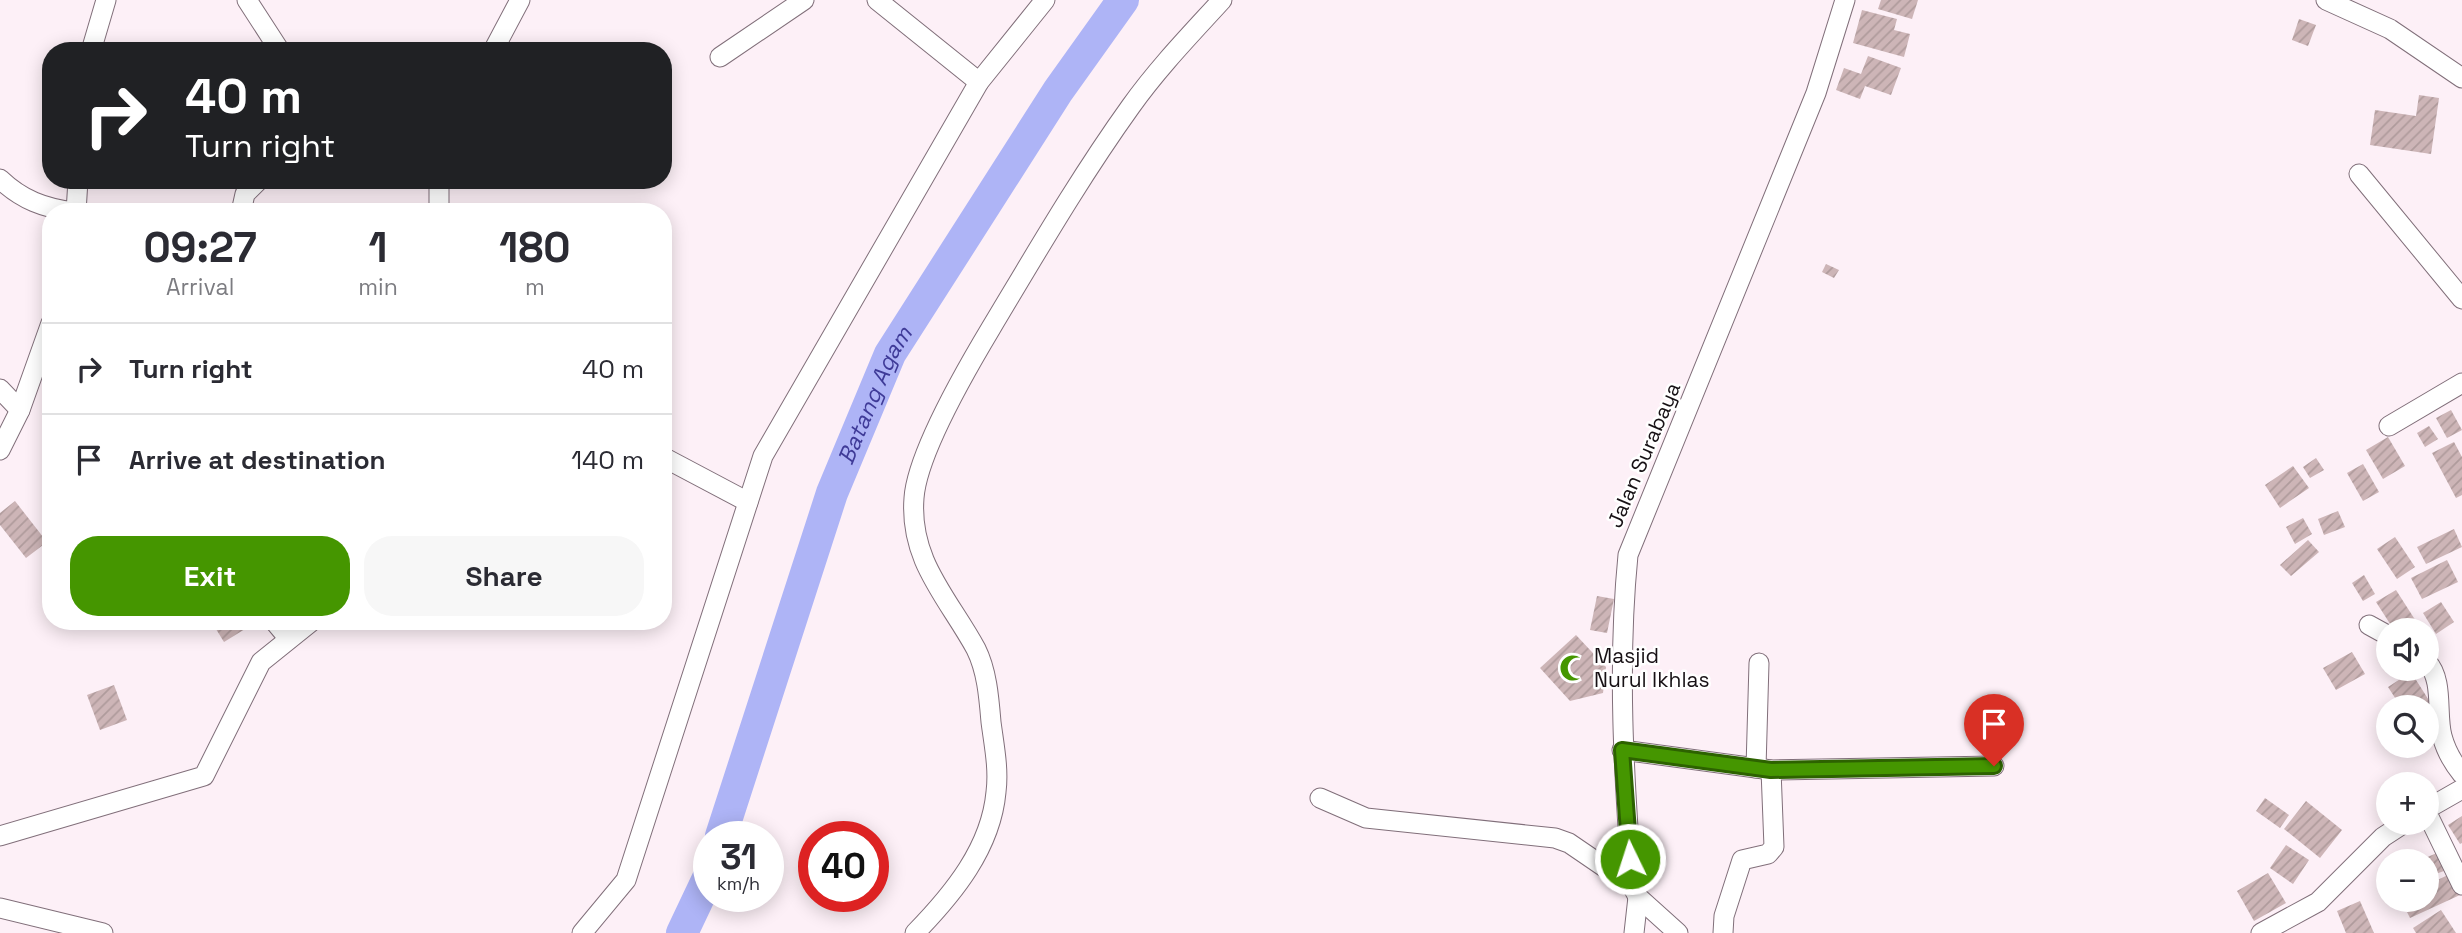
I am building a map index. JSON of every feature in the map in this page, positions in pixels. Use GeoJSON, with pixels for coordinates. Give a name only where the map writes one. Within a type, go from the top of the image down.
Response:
{"type":"FeatureCollection","features":[{"type":"Feature","properties":{"kind":"street"},"geometry":{"type":"LineString","coordinates":[[93,42],[106,0]]}},
{"type":"Feature","properties":{"kind":"street"},"geometry":{"type":"LineString","coordinates":[[247,0],[274,42]]}},
{"type":"Feature","properties":{"kind":"street"},"geometry":{"type":"LineString","coordinates":[[498,42],[520,0]]}},
{"type":"Feature","properties":{"kind":"street"},"geometry":{"type":"LineString","coordinates":[[720,57],[804,0]]}},
{"type":"Feature","properties":{"kind":"street"},"geometry":{"type":"LineString","coordinates":[[877,0],[979,82]]}},
{"type":"Feature","properties":{"kind":"street"},"geometry":{"type":"LineString","coordinates":[[582,933],[625,880],[763,456],[979,82],[1045,0]]}},
{"type":"Feature","properties":{"kind":"street"},"geometry":{"type":"LineString","coordinates":[[915,933],[944,903],[975,858],[990,821],[996,792],[983,666],[967,635],[927,572],[915,520],[914,499],[918,476],[962,377],[1077,184],[1133,104],[1222,0]]}},
{"type":"Feature","properties":{"kind":"street","name":"Jalan Surabaya"},"geometry":{"type":"LineString","coordinates":[[1634,933],[1635,892],[1622,750],[1622,614],[1628,555],[1816,93],[1845,0]]}},
{"type":"Feature","properties":{"kind":"street"},"geometry":{"type":"LineString","coordinates":[[2326,0],[2390,29],[2462,78]]}},
{"type":"Feature","properties":{"kind":"street"},"geometry":{"type":"LineString","coordinates":[[2359,174],[2462,299]]}},
{"type":"Feature","properties":{"kind":"street"},"geometry":{"type":"LineString","coordinates":[[0,179],[19,195],[42,206]]}},
{"type":"Feature","properties":{"kind":"street"},"geometry":{"type":"LineString","coordinates":[[0,450],[20,410],[42,348]]}},
{"type":"Feature","properties":{"kind":"street"},"geometry":{"type":"LineString","coordinates":[[2389,426],[2462,383]]}},
{"type":"Feature","properties":{"kind":"street"},"geometry":{"type":"LineString","coordinates":[[0,389],[20,410]]}},
{"type":"Feature","properties":{"kind":"street"},"geometry":{"type":"LineString","coordinates":[[672,462],[748,502]]}},
{"type":"Feature","properties":{"kind":"street"},"geometry":{"type":"LineString","coordinates":[[2369,625],[2376,629]]}},
{"type":"Feature","properties":{"kind":"street"},"geometry":{"type":"LineString","coordinates":[[282,630],[289,639]]}},
{"type":"Feature","properties":{"kind":"street"},"geometry":{"type":"LineString","coordinates":[[0,836],[204,776],[261,662],[300,630]]}},
{"type":"Feature","properties":{"kind":"street"},"geometry":{"type":"LineString","coordinates":[[1723,933],[1724,916],[1742,860],[1768,854],[1774,847],[1764,769],[1759,663]]}},
{"type":"Feature","properties":{"kind":"street"},"geometry":{"type":"LineString","coordinates":[[2435,681],[2441,735],[2452,762],[2462,774]]}},
{"type":"Feature","properties":{"kind":"street"},"geometry":{"type":"LineString","coordinates":[[1622,750],[1764,769],[1994,766]]}},
{"type":"Feature","properties":{"kind":"street"},"geometry":{"type":"LineString","coordinates":[[2439,803],[2462,789]]}},
{"type":"Feature","properties":{"kind":"street"},"geometry":{"type":"LineString","coordinates":[[1320,798],[1366,818],[1555,838],[1569,843],[1635,892],[1678,933]]}},
{"type":"Feature","properties":{"kind":"street"},"geometry":{"type":"LineString","coordinates":[[2261,933],[2318,902],[2386,835]]}},
{"type":"Feature","properties":{"kind":"street"},"geometry":{"type":"LineString","coordinates":[[2438,835],[2462,885]]}},
{"type":"Feature","properties":{"kind":"street"},"geometry":{"type":"LineString","coordinates":[[0,908],[73,930],[103,933]]}},
{"type":"Feature","properties":{"kind":"building"},"geometry":{"type":"Polygon","coordinates":[[[1881,0],[1918,0],[1912,19],[1878,9],[1881,0]]]}},
{"type":"Feature","properties":{"kind":"building"},"geometry":{"type":"Polygon","coordinates":[[[1862,10],[1897,19],[1894,30],[1910,34],[1904,57],[1853,43],[1862,10]]]}},
{"type":"Feature","properties":{"kind":"building"},"geometry":{"type":"Polygon","coordinates":[[[2299,19],[2316,25],[2308,46],[2292,40],[2299,19]]]}},
{"type":"Feature","properties":{"kind":"building"},"geometry":{"type":"Polygon","coordinates":[[[1868,56],[1901,68],[1891,95],[1865,86],[1860,99],[1836,90],[1844,68],[1861,74],[1868,56]]]}},
{"type":"Feature","properties":{"kind":"building"},"geometry":{"type":"Polygon","coordinates":[[[2419,95],[2439,98],[2431,154],[2370,145],[2375,110],[2416,116],[2419,95]]]}},
{"type":"Feature","properties":{"kind":"building"},"geometry":{"type":"Polygon","coordinates":[[[1826,264],[1839,270],[1834,278],[1822,272],[1826,264]]]}},
{"type":"Feature","properties":{"kind":"building"},"geometry":{"type":"Polygon","coordinates":[[[2451,410],[2462,430],[2447,438],[2436,418],[2451,410]]]}},
{"type":"Feature","properties":{"kind":"building"},"geometry":{"type":"Polygon","coordinates":[[[2429,426],[2438,439],[2425,447],[2417,433],[2429,426]]]}},
{"type":"Feature","properties":{"kind":"building"},"geometry":{"type":"Polygon","coordinates":[[[2388,437],[2405,466],[2383,479],[2366,450],[2388,437]]]}},
{"type":"Feature","properties":{"kind":"building"},"geometry":{"type":"Polygon","coordinates":[[[2454,442],[2462,457],[2462,495],[2456,498],[2432,453],[2454,442]]]}},
{"type":"Feature","properties":{"kind":"building"},"geometry":{"type":"Polygon","coordinates":[[[2316,458],[2324,470],[2310,478],[2303,467],[2316,458]]]}},
{"type":"Feature","properties":{"kind":"building"},"geometry":{"type":"Polygon","coordinates":[[[2363,464],[2379,492],[2363,501],[2347,473],[2363,464]]]}},
{"type":"Feature","properties":{"kind":"building"},"geometry":{"type":"Polygon","coordinates":[[[2293,466],[2309,488],[2280,508],[2265,485],[2293,466]]]}},
{"type":"Feature","properties":{"kind":"building"},"geometry":{"type":"Polygon","coordinates":[[[15,501],[42,536],[42,546],[26,558],[0,525],[0,513],[15,501]]]}},
{"type":"Feature","properties":{"kind":"building"},"geometry":{"type":"Polygon","coordinates":[[[2338,511],[2345,527],[2324,535],[2318,519],[2338,511]]]}},
{"type":"Feature","properties":{"kind":"building"},"geometry":{"type":"Polygon","coordinates":[[[2303,518],[2312,534],[2295,544],[2286,527],[2303,518]]]}},
{"type":"Feature","properties":{"kind":"building"},"geometry":{"type":"Polygon","coordinates":[[[2454,529],[2462,547],[2426,564],[2417,547],[2454,529]]]}},
{"type":"Feature","properties":{"kind":"building"},"geometry":{"type":"Polygon","coordinates":[[[2395,537],[2415,567],[2397,579],[2377,549],[2395,537]]]}},
{"type":"Feature","properties":{"kind":"building"},"geometry":{"type":"Polygon","coordinates":[[[2308,540],[2319,552],[2291,576],[2280,565],[2308,540]]]}},
{"type":"Feature","properties":{"kind":"building"},"geometry":{"type":"Polygon","coordinates":[[[2447,560],[2458,582],[2422,599],[2411,578],[2447,560]]]}},
{"type":"Feature","properties":{"kind":"building"},"geometry":{"type":"Polygon","coordinates":[[[2364,575],[2375,594],[2363,601],[2352,583],[2364,575]]]}},
{"type":"Feature","properties":{"kind":"building"},"geometry":{"type":"Polygon","coordinates":[[[2396,590],[2414,618],[2386,618],[2376,602],[2396,590]]]}},
{"type":"Feature","properties":{"kind":"building"},"geometry":{"type":"Polygon","coordinates":[[[1597,596],[1614,599],[1607,633],[1590,630],[1597,596]]]}},
{"type":"Feature","properties":{"kind":"building"},"geometry":{"type":"Polygon","coordinates":[[[2441,602],[2454,622],[2439,632],[2439,618],[2426,618],[2423,613],[2441,602]]]}},
{"type":"Feature","properties":{"kind":"building"},"geometry":{"type":"Polygon","coordinates":[[[217,630],[243,630],[224,642],[217,630]]]}},
{"type":"Feature","properties":{"kind":"building","name":"Masjid Nurul Ikhlas"},"geometry":{"type":"Polygon","coordinates":[[[1576,635],[1606,667],[1603,693],[1570,701],[1540,668],[1576,635]]]}},
{"type":"Feature","properties":{"kind":"building"},"geometry":{"type":"Polygon","coordinates":[[[2352,652],[2365,674],[2336,690],[2323,668],[2352,652]]]}},
{"type":"Feature","properties":{"kind":"building"},"geometry":{"type":"Polygon","coordinates":[[[2397,681],[2417,681],[2426,695],[2393,695],[2388,687],[2397,681]]]}},
{"type":"Feature","properties":{"kind":"building"},"geometry":{"type":"Polygon","coordinates":[[[114,685],[127,720],[100,730],[87,695],[114,685]]]}},
{"type":"Feature","properties":{"kind":"building"},"geometry":{"type":"Polygon","coordinates":[[[2265,798],[2289,815],[2280,828],[2256,811],[2265,798]]]}},
{"type":"Feature","properties":{"kind":"building"},"geometry":{"type":"Polygon","coordinates":[[[2306,801],[2342,830],[2320,858],[2284,829],[2306,801]]]}},
{"type":"Feature","properties":{"kind":"building"},"geometry":{"type":"Polygon","coordinates":[[[2462,816],[2462,843],[2460,844],[2448,825],[2462,816]]]}},
{"type":"Feature","properties":{"kind":"building"},"geometry":{"type":"Polygon","coordinates":[[[2286,845],[2309,860],[2293,884],[2270,868],[2286,845]]]}},
{"type":"Feature","properties":{"kind":"building"},"geometry":{"type":"Polygon","coordinates":[[[2439,858],[2444,871],[2439,873],[2439,858]]]}},
{"type":"Feature","properties":{"kind":"building"},"geometry":{"type":"Polygon","coordinates":[[[2268,873],[2286,903],[2254,921],[2237,891],[2268,873]]]}},
{"type":"Feature","properties":{"kind":"building"},"geometry":{"type":"Polygon","coordinates":[[[2450,874],[2460,895],[2439,905],[2439,879],[2450,874]]]}},
{"type":"Feature","properties":{"kind":"building"},"geometry":{"type":"Polygon","coordinates":[[[2360,901],[2374,933],[2346,933],[2337,911],[2360,901]]]}},
{"type":"Feature","properties":{"kind":"building"},"geometry":{"type":"Polygon","coordinates":[[[2441,910],[2456,933],[2416,933],[2413,928],[2441,910]]]}},
{"type":"Feature","properties":{"kind":"building"},"geometry":{"type":"Polygon","coordinates":[[[2407,912],[2423,912],[2410,918],[2407,912]]]}},
{"type":"Feature","properties":{"kind":"waterway","name":"Batang Agam"},"geometry":{"type":"LineString","coordinates":[[726,821],[832,493],[890,354],[1058,91],[1123,0]]}},
{"type":"Feature","properties":{"kind":"waterway","name":"Batang Agam"},"geometry":{"type":"LineString","coordinates":[[682,933],[693,910]]}},
{"type":"Feature","properties":{"kind":"place","name":"Masjid Nurul Ikhlas"},"geometry":{"type":"Point","coordinates":[1573,668]}},
{"type":"Feature","properties":{"kind":"route"},"geometry":{"type":"LineString","coordinates":[[1630,859],[1622,750],[1771,770],[1994,766]]}}]}
